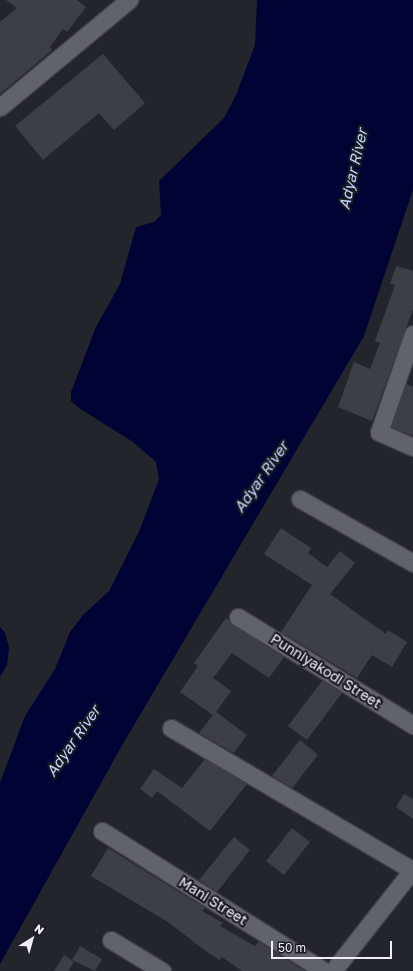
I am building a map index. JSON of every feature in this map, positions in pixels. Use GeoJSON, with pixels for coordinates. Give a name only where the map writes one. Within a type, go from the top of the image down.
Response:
{"type":"FeatureCollection","features":[{"type":"Feature","properties":{"kind":"street"},"geometry":{"type":"LineString","coordinates":[[0,107],[129,0]]}},
{"type":"Feature","properties":{"kind":"street"},"geometry":{"type":"LineString","coordinates":[[413,334],[379,432],[413,446]]}},
{"type":"Feature","properties":{"kind":"street"},"geometry":{"type":"LineString","coordinates":[[300,499],[413,563]]}},
{"type":"Feature","properties":{"kind":"street","name":"Punniyakodi Street"},"geometry":{"type":"LineString","coordinates":[[238,617],[413,725]]}},
{"type":"Feature","properties":{"kind":"street"},"geometry":{"type":"LineString","coordinates":[[171,728],[413,870],[330,970]]}},
{"type":"Feature","properties":{"kind":"street","name":"Mani Street"},"geometry":{"type":"LineString","coordinates":[[102,831],[330,970]]}},
{"type":"Feature","properties":{"kind":"street"},"geometry":{"type":"LineString","coordinates":[[110,940],[162,971]]}},
{"type":"Feature","properties":{"kind":"water","name":"Adyar River"},"geometry":{"type":"Polygon","coordinates":[[[257,0],[413,0],[413,190],[364,336],[124,742],[0,964],[0,783],[25,716],[55,669],[70,632],[83,615],[109,591],[139,532],[159,479],[156,462],[133,442],[79,408],[71,401],[71,392],[96,327],[120,284],[136,227],[154,222],[161,215],[159,181],[224,118],[236,95],[255,45],[257,0]]]}},
{"type":"Feature","properties":{"kind":"water"},"geometry":{"type":"Polygon","coordinates":[[[0,627],[5,633],[9,647],[7,665],[0,677],[0,627]]]}},
{"type":"Feature","properties":{"kind":"building"},"geometry":{"type":"Polygon","coordinates":[[[6,0],[77,0],[86,7],[67,32],[63,29],[50,47],[52,50],[0,94],[0,22],[17,8],[6,0]]]}},
{"type":"Feature","properties":{"kind":"building"},"geometry":{"type":"Polygon","coordinates":[[[103,54],[145,103],[114,130],[99,113],[43,160],[15,126],[103,54]]]}},
{"type":"Feature","properties":{"kind":"building"},"geometry":{"type":"Polygon","coordinates":[[[396,266],[413,271],[413,309],[372,421],[338,407],[354,362],[370,369],[380,343],[375,341],[395,285],[390,284],[396,266]]]}},
{"type":"Feature","properties":{"kind":"building"},"geometry":{"type":"Polygon","coordinates":[[[406,384],[413,387],[413,436],[391,427],[406,384]]]}},
{"type":"Feature","properties":{"kind":"building"},"geometry":{"type":"Polygon","coordinates":[[[281,528],[311,548],[308,553],[327,567],[340,551],[355,563],[330,594],[386,634],[388,630],[407,642],[392,667],[372,655],[357,678],[281,632],[312,585],[264,554],[281,528]]]}},
{"type":"Feature","properties":{"kind":"building"},"geometry":{"type":"Polygon","coordinates":[[[226,618],[284,657],[269,678],[232,653],[213,678],[231,691],[216,712],[247,735],[234,753],[199,733],[213,715],[180,692],[198,666],[194,663],[226,618]]]}},
{"type":"Feature","properties":{"kind":"building"},"geometry":{"type":"Polygon","coordinates":[[[322,681],[342,693],[307,740],[288,726],[322,681]]]}},
{"type":"Feature","properties":{"kind":"building"},"geometry":{"type":"Polygon","coordinates":[[[300,740],[318,755],[292,788],[272,776],[300,740]]]}},
{"type":"Feature","properties":{"kind":"building"},"geometry":{"type":"Polygon","coordinates":[[[205,759],[247,784],[210,831],[157,791],[152,798],[140,789],[154,769],[182,788],[205,759]]]}},
{"type":"Feature","properties":{"kind":"building"},"geometry":{"type":"Polygon","coordinates":[[[404,794],[413,799],[413,819],[396,807],[404,794]]]}},
{"type":"Feature","properties":{"kind":"building"},"geometry":{"type":"Polygon","coordinates":[[[292,828],[310,842],[284,875],[266,861],[292,828]]]}},
{"type":"Feature","properties":{"kind":"building"},"geometry":{"type":"Polygon","coordinates":[[[234,837],[250,850],[217,892],[199,880],[234,837]]]}},
{"type":"Feature","properties":{"kind":"building"},"geometry":{"type":"Polygon","coordinates":[[[108,848],[205,908],[202,911],[223,923],[220,926],[255,946],[259,942],[305,971],[242,971],[222,957],[220,960],[207,952],[168,922],[91,876],[108,848]]]}},
{"type":"Feature","properties":{"kind":"building"},"geometry":{"type":"Polygon","coordinates":[[[80,946],[102,959],[95,971],[72,960],[80,946]]]}},
{"type":"Feature","properties":{"kind":"building"},"geometry":{"type":"Polygon","coordinates":[[[64,955],[74,962],[68,971],[54,971],[64,955]]]}}]}
